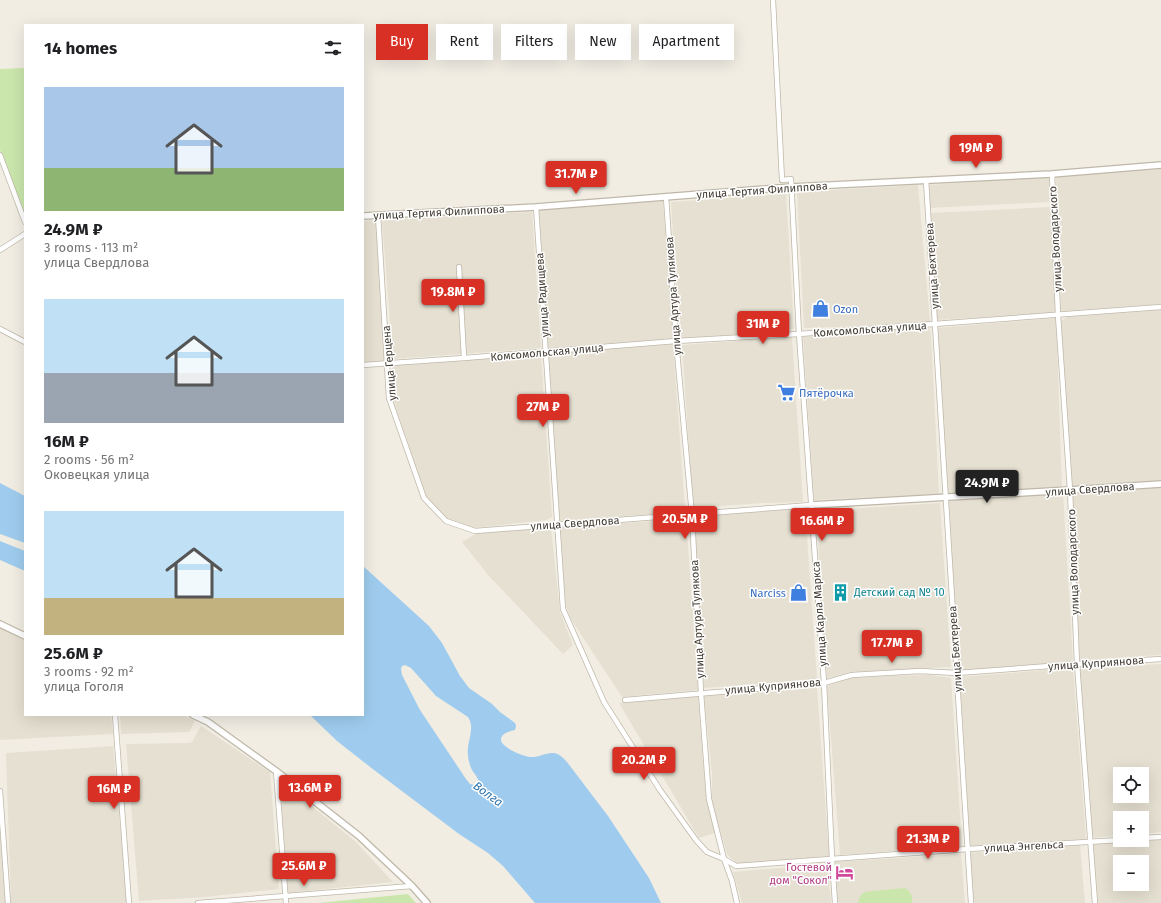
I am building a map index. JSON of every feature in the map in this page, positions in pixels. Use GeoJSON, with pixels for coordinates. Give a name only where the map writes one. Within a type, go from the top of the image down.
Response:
{"type":"FeatureCollection","features":[{"type":"Feature","properties":{"kind":"street"},"geometry":{"type":"LineString","coordinates":[[773,0],[782,180],[791,179],[791,185]]}},
{"type":"Feature","properties":{"kind":"street"},"geometry":{"type":"LineString","coordinates":[[0,155],[24,219]]}},
{"type":"Feature","properties":{"kind":"street","name":"улица Тертия Филиппова"},"geometry":{"type":"LineString","coordinates":[[364,216],[536,207],[666,197],[791,185],[1052,174],[1161,165]]}},
{"type":"Feature","properties":{"kind":"street","name":"улица Володарского"},"geometry":{"type":"LineString","coordinates":[[1052,174],[1058,315],[1070,490],[1077,664],[1095,903]]}},
{"type":"Feature","properties":{"kind":"street","name":"улица Бехтерева"},"geometry":{"type":"LineString","coordinates":[[926,180],[971,903]]}},
{"type":"Feature","properties":{"kind":"street","name":"улица Карла Маркса"},"geometry":{"type":"LineString","coordinates":[[791,185],[799,334],[824,683],[835,903]]}},
{"type":"Feature","properties":{"kind":"street","name":"улица Артура Тулякова"},"geometry":{"type":"LineString","coordinates":[[666,197],[676,341],[692,515],[708,800],[737,903]]}},
{"type":"Feature","properties":{"kind":"street","name":"улица Радищева"},"geometry":{"type":"LineString","coordinates":[[536,207],[563,609],[604,702],[660,790],[707,852],[724,859]]}},
{"type":"Feature","properties":{"kind":"street","name":"улица Герцена"},"geometry":{"type":"LineString","coordinates":[[378,215],[390,398],[424,498],[446,521]]}},
{"type":"Feature","properties":{"kind":"street"},"geometry":{"type":"LineString","coordinates":[[0,250],[24,235]]}},
{"type":"Feature","properties":{"kind":"street"},"geometry":{"type":"LineString","coordinates":[[459,266],[464,358]]}},
{"type":"Feature","properties":{"kind":"street","name":"Комсомольская улица"},"geometry":{"type":"LineString","coordinates":[[364,365],[676,341],[935,325],[1161,307]]}},
{"type":"Feature","properties":{"kind":"street"},"geometry":{"type":"LineString","coordinates":[[0,329],[24,341]]}},
{"type":"Feature","properties":{"kind":"street","name":"улица Свердлова"},"geometry":{"type":"LineString","coordinates":[[446,521],[475,531],[811,505],[1161,484]]}},
{"type":"Feature","properties":{"kind":"street"},"geometry":{"type":"LineString","coordinates":[[0,624],[24,636]]}},
{"type":"Feature","properties":{"kind":"street","name":"улица Куприянова"},"geometry":{"type":"LineString","coordinates":[[625,700],[824,683],[852,675],[920,671],[957,674],[1161,659]]}},
{"type":"Feature","properties":{"kind":"street"},"geometry":{"type":"LineString","coordinates":[[115,716],[129,903]]}},
{"type":"Feature","properties":{"kind":"street"},"geometry":{"type":"LineString","coordinates":[[195,716],[208,722],[276,771],[359,836],[412,886],[427,903]]}},
{"type":"Feature","properties":{"kind":"street"},"geometry":{"type":"LineString","coordinates":[[276,771],[286,903]]}},
{"type":"Feature","properties":{"kind":"street"},"geometry":{"type":"LineString","coordinates":[[0,791],[8,903]]}},
{"type":"Feature","properties":{"kind":"street"},"geometry":{"type":"LineString","coordinates":[[1149,838],[1161,837]]}},
{"type":"Feature","properties":{"kind":"street","name":"улица Энгельса"},"geometry":{"type":"LineString","coordinates":[[724,859],[736,866],[968,849],[1113,840]]}},
{"type":"Feature","properties":{"kind":"street"},"geometry":{"type":"LineString","coordinates":[[198,903],[412,886]]}},
{"type":"Feature","properties":{"kind":"shaded area"},"geometry":{"type":"Polygon","coordinates":[[[1161,169],[1161,304],[1065,311],[1061,310],[1056,176],[1161,169]]]}},
{"type":"Feature","properties":{"kind":"shaded area"},"geometry":{"type":"Polygon","coordinates":[[[1049,177],[1050,202],[929,208],[928,185],[1049,177]]]}},
{"type":"Feature","properties":{"kind":"shaded area"},"geometry":{"type":"Polygon","coordinates":[[[918,185],[930,322],[804,328],[797,192],[918,185]]]}},
{"type":"Feature","properties":{"kind":"shaded area"},"geometry":{"type":"Polygon","coordinates":[[[786,194],[794,329],[754,334],[679,338],[671,202],[786,194]]]}},
{"type":"Feature","properties":{"kind":"shaded area"},"geometry":{"type":"Polygon","coordinates":[[[663,201],[673,339],[548,348],[539,210],[663,201]]]}},
{"type":"Feature","properties":{"kind":"shaded area"},"geometry":{"type":"Polygon","coordinates":[[[1051,207],[1056,313],[936,320],[930,213],[1051,207]]]}},
{"type":"Feature","properties":{"kind":"shaded area"},"geometry":{"type":"Polygon","coordinates":[[[532,212],[541,348],[393,359],[382,220],[532,212]]]}},
{"type":"Feature","properties":{"kind":"shaded area"},"geometry":{"type":"Polygon","coordinates":[[[376,220],[385,359],[383,362],[364,363],[364,221],[376,220]]]}},
{"type":"Feature","properties":{"kind":"shaded area"},"geometry":{"type":"Polygon","coordinates":[[[1161,310],[1161,480],[1070,486],[1061,321],[1067,317],[1161,310]]]}},
{"type":"Feature","properties":{"kind":"shaded area"},"geometry":{"type":"Polygon","coordinates":[[[1056,318],[1062,487],[947,495],[936,328],[1056,318]]]}},
{"type":"Feature","properties":{"kind":"shaded area"},"geometry":{"type":"Polygon","coordinates":[[[924,327],[930,329],[931,337],[939,494],[814,500],[803,337],[924,327]]]}},
{"type":"Feature","properties":{"kind":"shaded area"},"geometry":{"type":"Polygon","coordinates":[[[792,337],[803,502],[693,508],[682,345],[792,337]]]}},
{"type":"Feature","properties":{"kind":"shaded area"},"geometry":{"type":"Polygon","coordinates":[[[673,344],[685,510],[682,512],[557,521],[548,358],[552,353],[673,344]]]}},
{"type":"Feature","properties":{"kind":"shaded area"},"geometry":{"type":"Polygon","coordinates":[[[541,355],[552,517],[546,520],[472,528],[446,520],[426,496],[393,399],[392,365],[541,355]]]}},
{"type":"Feature","properties":{"kind":"shaded area"},"geometry":{"type":"Polygon","coordinates":[[[1161,486],[1161,655],[1080,660],[1071,493],[1161,486]]]}},
{"type":"Feature","properties":{"kind":"shaded area"},"geometry":{"type":"Polygon","coordinates":[[[1063,492],[1073,662],[959,671],[948,501],[1063,492]]]}},
{"type":"Feature","properties":{"kind":"shaded area"},"geometry":{"type":"Polygon","coordinates":[[[940,503],[951,667],[850,672],[827,678],[816,511],[940,503]]]}},
{"type":"Feature","properties":{"kind":"shaded area"},"geometry":{"type":"Polygon","coordinates":[[[805,508],[817,679],[704,688],[692,517],[805,508]]]}},
{"type":"Feature","properties":{"kind":"shaded area"},"geometry":{"type":"Polygon","coordinates":[[[686,519],[698,690],[622,697],[571,619],[566,606],[558,527],[686,519]]]}},
{"type":"Feature","properties":{"kind":"shaded area"},"geometry":{"type":"Polygon","coordinates":[[[551,528],[560,612],[573,645],[563,654],[488,575],[462,542],[477,533],[551,528]]]}},
{"type":"Feature","properties":{"kind":"shaded area"},"geometry":{"type":"Polygon","coordinates":[[[0,628],[24,640],[24,716],[111,716],[113,734],[0,740],[0,628]]]}},
{"type":"Feature","properties":{"kind":"shaded area"},"geometry":{"type":"Polygon","coordinates":[[[1161,664],[1161,832],[1149,833],[1149,811],[1113,811],[1113,836],[1092,838],[1080,669],[1161,664]]]}},
{"type":"Feature","properties":{"kind":"shaded area"},"geometry":{"type":"Polygon","coordinates":[[[1073,668],[1086,839],[970,846],[960,677],[1073,668]]]}},
{"type":"Feature","properties":{"kind":"shaded area"},"geometry":{"type":"Polygon","coordinates":[[[929,675],[951,678],[962,846],[840,855],[827,686],[853,678],[929,675]]]}},
{"type":"Feature","properties":{"kind":"shaded area"},"geometry":{"type":"Polygon","coordinates":[[[817,688],[829,856],[737,864],[727,854],[712,802],[712,774],[704,696],[817,688]]]}},
{"type":"Feature","properties":{"kind":"shaded area"},"geometry":{"type":"Polygon","coordinates":[[[698,696],[705,785],[715,833],[699,838],[619,703],[698,696]]]}},
{"type":"Feature","properties":{"kind":"shaded area"},"geometry":{"type":"Polygon","coordinates":[[[120,716],[185,716],[195,721],[189,732],[121,734],[120,716]]]}},
{"type":"Feature","properties":{"kind":"shaded area"},"geometry":{"type":"Polygon","coordinates":[[[201,726],[270,772],[279,889],[205,897],[139,901],[126,744],[188,743],[192,742],[201,726]]]}},
{"type":"Feature","properties":{"kind":"shaded area"},"geometry":{"type":"Polygon","coordinates":[[[113,746],[127,903],[11,903],[6,753],[113,746]]]}},
{"type":"Feature","properties":{"kind":"shaded area"},"geometry":{"type":"Polygon","coordinates":[[[286,785],[356,842],[393,882],[288,893],[280,787],[286,785]]]}},
{"type":"Feature","properties":{"kind":"shaded area"},"geometry":{"type":"Polygon","coordinates":[[[0,828],[6,903],[0,903],[0,828]]]}},
{"type":"Feature","properties":{"kind":"shaded area"},"geometry":{"type":"Polygon","coordinates":[[[1161,840],[1161,903],[1098,903],[1093,844],[1113,843],[1113,847],[1149,847],[1149,841],[1161,840]]]}},
{"type":"Feature","properties":{"kind":"shaded area"},"geometry":{"type":"Polygon","coordinates":[[[1080,845],[1085,903],[970,903],[967,853],[1080,845]]]}},
{"type":"Feature","properties":{"kind":"shaded area"},"geometry":{"type":"Polygon","coordinates":[[[961,854],[965,903],[837,903],[833,862],[961,854]]]}},
{"type":"Feature","properties":{"kind":"shaded area"},"geometry":{"type":"Polygon","coordinates":[[[827,864],[831,903],[742,903],[733,872],[827,864]]]}},
{"type":"Feature","properties":{"kind":"green space"},"geometry":{"type":"Polygon","coordinates":[[[24,68],[24,220],[0,150],[0,69],[24,68]]]}},
{"type":"Feature","properties":{"kind":"green space"},"geometry":{"type":"Polygon","coordinates":[[[905,888],[911,894],[912,903],[858,903],[860,896],[865,892],[905,888]]]}},
{"type":"Feature","properties":{"kind":"green space"},"geometry":{"type":"Polygon","coordinates":[[[408,894],[416,903],[318,903],[408,894]]]}},
{"type":"Feature","properties":{"kind":"water"},"geometry":{"type":"Polygon","coordinates":[[[0,483],[24,495],[24,543],[0,534],[0,483]]]}},
{"type":"Feature","properties":{"kind":"water"},"geometry":{"type":"Polygon","coordinates":[[[0,541],[24,551],[24,571],[0,560],[0,541]]]}},
{"type":"Feature","properties":{"kind":"water","name":"Волга"},"geometry":{"type":"Polygon","coordinates":[[[364,567],[429,626],[442,643],[460,676],[469,688],[515,723],[515,730],[506,733],[501,739],[505,746],[521,755],[530,757],[536,757],[548,753],[556,754],[561,756],[567,762],[608,816],[649,878],[661,903],[535,903],[503,866],[488,853],[459,834],[337,741],[311,716],[364,716],[364,567]],[[405,665],[402,666],[402,675],[420,710],[466,779],[470,784],[478,786],[479,784],[477,777],[472,770],[468,758],[471,726],[468,717],[436,696],[411,668],[405,665]]]}},
{"type":"Feature","properties":{"kind":"place","name":"Ozon"},"geometry":{"type":"Point","coordinates":[820,309]}},
{"type":"Feature","properties":{"kind":"place","name":"Пятёрочка"},"geometry":{"type":"Point","coordinates":[786,393]}},
{"type":"Feature","properties":{"kind":"place","name":"Детский сад № 10"},"geometry":{"type":"Point","coordinates":[841,592]}},
{"type":"Feature","properties":{"kind":"place","name":"Narciss"},"geometry":{"type":"Point","coordinates":[799,593]}},
{"type":"Feature","properties":{"kind":"place","name":"Гостевой дом \"Сокол\""},"geometry":{"type":"Point","coordinates":[845,873]}}]}
